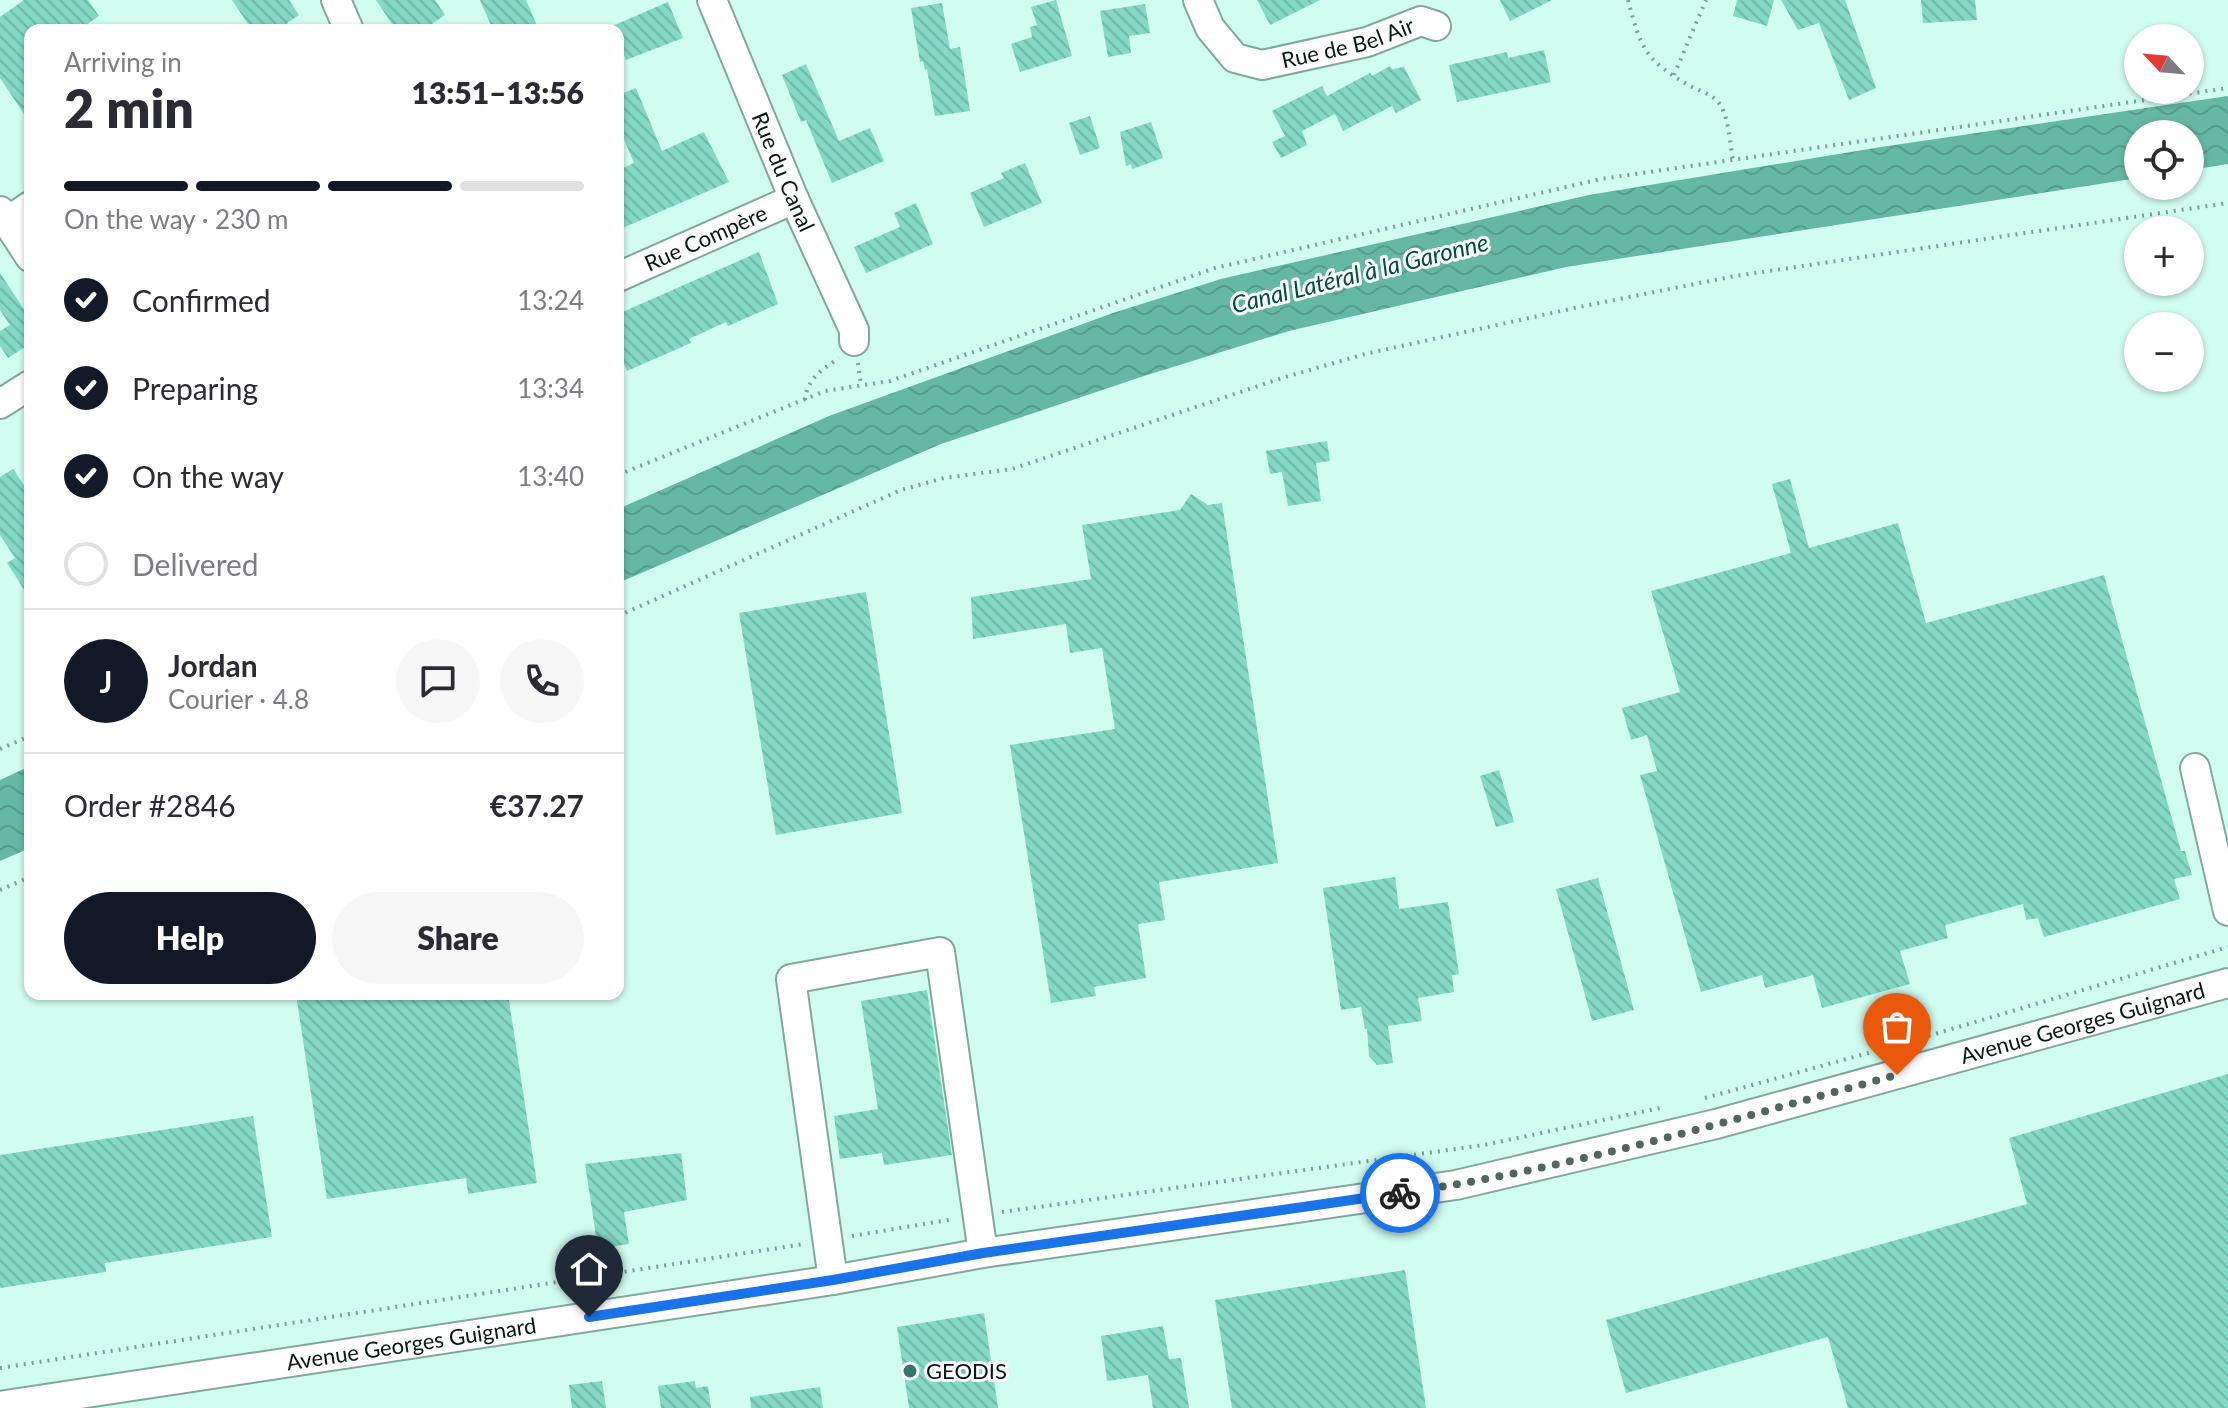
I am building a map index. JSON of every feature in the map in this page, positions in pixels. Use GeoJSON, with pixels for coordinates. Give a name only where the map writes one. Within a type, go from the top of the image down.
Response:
{"type":"FeatureCollection","features":[{"type":"Feature","properties":{"kind":"street"},"geometry":{"type":"LineString","coordinates":[[336,0],[346,24]]}},
{"type":"Feature","properties":{"kind":"street","name":"Rue du Canal"},"geometry":{"type":"LineString","coordinates":[[712,0],[794,199],[854,330],[854,341]]}},
{"type":"Feature","properties":{"kind":"street","name":"Rue de Bel Air"},"geometry":{"type":"LineString","coordinates":[[1198,0],[1210,28],[1235,58],[1262,65],[1367,42],[1421,21],[1436,26]]}},
{"type":"Feature","properties":{"kind":"street","name":"Rue Compère"},"geometry":{"type":"LineString","coordinates":[[624,274],[794,199]]}},
{"type":"Feature","properties":{"kind":"street"},"geometry":{"type":"LineString","coordinates":[[12,213],[24,242]]}},
{"type":"Feature","properties":{"kind":"street"},"geometry":{"type":"LineString","coordinates":[[0,404],[24,389]]}},
{"type":"Feature","properties":{"kind":"street"},"geometry":{"type":"LineString","coordinates":[[2195,768],[2228,911]]}},
{"type":"Feature","properties":{"kind":"street"},"geometry":{"type":"LineString","coordinates":[[833,1280],[791,979],[940,952],[983,1253]]}},
{"type":"Feature","properties":{"kind":"street","name":"Avenue Georges Guignard"},"geometry":{"type":"LineString","coordinates":[[0,1406],[833,1280],[983,1253],[1456,1185],[1716,1124],[2228,983]]}},
{"type":"Feature","properties":{"kind":"path"},"geometry":{"type":"LineString","coordinates":[[1628,0],[1638,40],[1652,60],[1712,96],[1721,106],[1733,160]]}},
{"type":"Feature","properties":{"kind":"path"},"geometry":{"type":"LineString","coordinates":[[1673,75],[1706,0]]}},
{"type":"Feature","properties":{"kind":"path"},"geometry":{"type":"LineString","coordinates":[[624,473],[825,391],[890,381],[1215,268],[1601,179],[2228,88]]}},
{"type":"Feature","properties":{"kind":"path"},"geometry":{"type":"LineString","coordinates":[[624,613],[901,490],[944,478],[1012,469],[1268,382],[1365,354],[1735,276],[2228,203]]}},
{"type":"Feature","properties":{"kind":"path"},"geometry":{"type":"LineString","coordinates":[[805,400],[806,387],[813,376],[845,354],[854,341]]}},
{"type":"Feature","properties":{"kind":"path"},"geometry":{"type":"LineString","coordinates":[[0,749],[24,739]]}},
{"type":"Feature","properties":{"kind":"path"},"geometry":{"type":"LineString","coordinates":[[0,890],[24,880]]}},
{"type":"Feature","properties":{"kind":"path"},"geometry":{"type":"LineString","coordinates":[[1705,1098],[1901,1044],[2228,947]]}},
{"type":"Feature","properties":{"kind":"path"},"geometry":{"type":"LineString","coordinates":[[0,1368],[979,1216],[1484,1145],[1675,1105]]}},
{"type":"Feature","properties":{"kind":"water","name":"Canal Latéral à la Garonne"},"geometry":{"type":"Polygon","coordinates":[[[2228,96],[2228,164],[2204,168],[2204,120],[2124,120],[2124,180],[1566,267],[1289,331],[941,444],[624,580],[624,506],[829,416],[1113,313],[1221,279],[1589,195],[1881,147],[2174,104],[2204,104],[2204,100],[2228,96]]]}},
{"type":"Feature","properties":{"kind":"water"},"geometry":{"type":"Polygon","coordinates":[[[24,769],[24,851],[0,861],[0,780],[24,769]]]}},
{"type":"Feature","properties":{"kind":"building"},"geometry":{"type":"Polygon","coordinates":[[[24,0],[88,0],[99,16],[88,24],[24,24],[24,114],[0,78],[0,17],[24,0]]]}},
{"type":"Feature","properties":{"kind":"building"},"geometry":{"type":"Polygon","coordinates":[[[232,0],[289,0],[299,15],[288,24],[248,24],[232,0]]]}},
{"type":"Feature","properties":{"kind":"building"},"geometry":{"type":"Polygon","coordinates":[[[376,0],[435,0],[445,15],[432,24],[392,24],[376,0]]]}},
{"type":"Feature","properties":{"kind":"building"},"geometry":{"type":"Polygon","coordinates":[[[480,0],[526,0],[536,24],[490,24],[480,0]]]}},
{"type":"Feature","properties":{"kind":"building"},"geometry":{"type":"Polygon","coordinates":[[[1056,0],[1072,56],[1020,72],[1011,44],[1032,37],[1030,27],[1037,25],[1031,7],[1056,0]]]}},
{"type":"Feature","properties":{"kind":"building"},"geometry":{"type":"Polygon","coordinates":[[[1257,0],[1320,0],[1270,25],[1257,0]]]}},
{"type":"Feature","properties":{"kind":"building"},"geometry":{"type":"Polygon","coordinates":[[[1500,0],[1552,0],[1510,21],[1500,0]]]}},
{"type":"Feature","properties":{"kind":"building"},"geometry":{"type":"Polygon","coordinates":[[[1737,0],[1774,0],[1767,26],[1733,16],[1737,0]]]}},
{"type":"Feature","properties":{"kind":"building"},"geometry":{"type":"Polygon","coordinates":[[[1781,0],[1845,0],[1876,88],[1849,100],[1819,23],[1798,30],[1781,0]]]}},
{"type":"Feature","properties":{"kind":"building"},"geometry":{"type":"Polygon","coordinates":[[[1921,0],[1975,0],[1977,20],[1923,23],[1921,0]]]}},
{"type":"Feature","properties":{"kind":"building"},"geometry":{"type":"Polygon","coordinates":[[[668,2],[683,38],[626,60],[624,24],[617,24],[668,2]]]}},
{"type":"Feature","properties":{"kind":"building"},"geometry":{"type":"Polygon","coordinates":[[[942,3],[950,49],[960,47],[970,111],[935,116],[927,69],[923,61],[920,62],[911,8],[942,3]]]}},
{"type":"Feature","properties":{"kind":"building"},"geometry":{"type":"Polygon","coordinates":[[[1145,4],[1150,33],[1129,36],[1131,53],[1108,57],[1100,11],[1145,4]]]}},
{"type":"Feature","properties":{"kind":"building"},"geometry":{"type":"Polygon","coordinates":[[[1544,50],[1551,82],[1457,102],[1449,65],[1507,52],[1508,58],[1544,50]]]}},
{"type":"Feature","properties":{"kind":"building"},"geometry":{"type":"Polygon","coordinates":[[[806,64],[839,141],[870,128],[884,161],[832,183],[806,120],[801,122],[782,75],[806,64]]]}},
{"type":"Feature","properties":{"kind":"building"},"geometry":{"type":"Polygon","coordinates":[[[1390,66],[1392,69],[1404,67],[1421,100],[1396,113],[1392,106],[1343,131],[1335,114],[1302,131],[1307,145],[1281,158],[1272,142],[1285,136],[1272,111],[1322,86],[1327,96],[1390,66]]]}},
{"type":"Feature","properties":{"kind":"building"},"geometry":{"type":"Polygon","coordinates":[[[636,88],[662,151],[704,132],[729,182],[624,227],[624,167],[634,163],[624,139],[624,93],[636,88]]]}},
{"type":"Feature","properties":{"kind":"building"},"geometry":{"type":"Polygon","coordinates":[[[1090,116],[1100,148],[1080,155],[1069,123],[1090,116]]]}},
{"type":"Feature","properties":{"kind":"building"},"geometry":{"type":"Polygon","coordinates":[[[1151,122],[1163,158],[1132,169],[1131,164],[1126,166],[1120,132],[1151,122]]]}},
{"type":"Feature","properties":{"kind":"building"},"geometry":{"type":"Polygon","coordinates":[[[1025,163],[1042,203],[984,227],[970,193],[1004,178],[1001,173],[1025,163]]]}},
{"type":"Feature","properties":{"kind":"building"},"geometry":{"type":"Polygon","coordinates":[[[916,203],[933,244],[866,273],[854,247],[900,227],[894,213],[916,203]]]}},
{"type":"Feature","properties":{"kind":"building"},"geometry":{"type":"Polygon","coordinates":[[[759,252],[778,304],[728,326],[726,322],[689,339],[691,343],[627,371],[624,364],[624,311],[759,252]]]}},
{"type":"Feature","properties":{"kind":"building"},"geometry":{"type":"Polygon","coordinates":[[[0,273],[24,309],[24,348],[8,358],[0,346],[0,331],[10,325],[0,310],[0,273]]]}},
{"type":"Feature","properties":{"kind":"building"},"geometry":{"type":"Polygon","coordinates":[[[1327,441],[1330,461],[1316,463],[1321,501],[1288,506],[1282,472],[1270,474],[1266,451],[1327,441]]]}},
{"type":"Feature","properties":{"kind":"building"},"geometry":{"type":"Polygon","coordinates":[[[13,469],[24,485],[24,590],[7,563],[15,558],[0,535],[0,477],[13,469]]]}},
{"type":"Feature","properties":{"kind":"building"},"geometry":{"type":"Polygon","coordinates":[[[1790,479],[1809,548],[1898,523],[1926,623],[2104,575],[2181,851],[2185,851],[2192,875],[2174,879],[2180,899],[2044,937],[2038,918],[2026,920],[2023,904],[1945,925],[1948,938],[1900,951],[1910,984],[1822,1008],[1813,975],[1765,988],[1762,975],[1701,992],[1640,775],[1657,771],[1647,735],[1631,740],[1622,708],[1680,692],[1651,591],[1791,553],[1772,484],[1790,479]]]}},
{"type":"Feature","properties":{"kind":"building"},"geometry":{"type":"Polygon","coordinates":[[[1191,494],[1208,505],[1222,503],[1278,863],[1159,882],[1165,920],[1138,924],[1146,978],[1094,987],[1096,996],[1051,1003],[1010,745],[1115,729],[1102,648],[1070,653],[1066,624],[973,639],[971,597],[1091,579],[1082,525],[1180,510],[1191,494]]]}},
{"type":"Feature","properties":{"kind":"building"},"geometry":{"type":"Polygon","coordinates":[[[866,592],[902,813],[776,835],[739,613],[866,592]]]}},
{"type":"Feature","properties":{"kind":"building"},"geometry":{"type":"Polygon","coordinates":[[[1499,770],[1514,822],[1496,827],[1480,776],[1499,770]]]}},
{"type":"Feature","properties":{"kind":"building"},"geometry":{"type":"Polygon","coordinates":[[[1395,877],[1399,909],[1448,902],[1459,974],[1452,975],[1454,992],[1418,998],[1422,1021],[1388,1026],[1393,1063],[1377,1065],[1369,1056],[1361,1007],[1341,1010],[1323,888],[1395,877]]]}},
{"type":"Feature","properties":{"kind":"building"},"geometry":{"type":"Polygon","coordinates":[[[1598,878],[1634,1010],[1592,1021],[1556,889],[1598,878]]]}},
{"type":"Feature","properties":{"kind":"building"},"geometry":{"type":"Polygon","coordinates":[[[927,990],[952,1155],[884,1165],[882,1153],[840,1159],[834,1116],[878,1109],[861,1001],[927,990]]]}},
{"type":"Feature","properties":{"kind":"building"},"geometry":{"type":"Polygon","coordinates":[[[297,1000],[509,1000],[537,1183],[468,1194],[466,1178],[327,1199],[297,1000]]]}},
{"type":"Feature","properties":{"kind":"building"},"geometry":{"type":"Polygon","coordinates":[[[2228,1074],[2228,1408],[1848,1408],[1828,1337],[1626,1393],[1606,1320],[2027,1204],[2009,1138],[2228,1074]]]}},
{"type":"Feature","properties":{"kind":"building"},"geometry":{"type":"Polygon","coordinates":[[[253,1116],[272,1237],[105,1263],[106,1272],[0,1288],[0,1155],[253,1116]]]}},
{"type":"Feature","properties":{"kind":"building"},"geometry":{"type":"Polygon","coordinates":[[[681,1153],[687,1200],[624,1212],[629,1244],[598,1249],[585,1164],[681,1153]]]}},
{"type":"Feature","properties":{"kind":"building"},"geometry":{"type":"Polygon","coordinates":[[[1405,1270],[1426,1408],[1232,1408],[1215,1300],[1405,1270]]]}},
{"type":"Feature","properties":{"kind":"building"},"geometry":{"type":"Polygon","coordinates":[[[984,1313],[998,1408],[909,1408],[897,1327],[984,1313]]]}},
{"type":"Feature","properties":{"kind":"building"},"geometry":{"type":"Polygon","coordinates":[[[1163,1326],[1169,1359],[1181,1358],[1189,1408],[1153,1408],[1148,1375],[1107,1381],[1101,1336],[1163,1326]]]}},
{"type":"Feature","properties":{"kind":"building"},"geometry":{"type":"Polygon","coordinates":[[[602,1381],[606,1408],[572,1408],[569,1385],[602,1381]]]}},
{"type":"Feature","properties":{"kind":"building"},"geometry":{"type":"Polygon","coordinates":[[[695,1381],[696,1388],[708,1386],[711,1408],[661,1408],[658,1386],[695,1381]]]}},
{"type":"Feature","properties":{"kind":"building"},"geometry":{"type":"Polygon","coordinates":[[[820,1387],[823,1408],[751,1408],[750,1397],[820,1387]]]}},
{"type":"Feature","properties":{"kind":"way so far"},"geometry":{"type":"LineString","coordinates":[[1400,1193],[1456,1185],[1605,1151],[1897,1075]]}},
{"type":"Feature","properties":{"kind":"place","name":"GEODIS"},"geometry":{"type":"Point","coordinates":[910,1371]}},
{"type":"Feature","properties":{"kind":"route"},"geometry":{"type":"LineString","coordinates":[[589,1317],[833,1280],[983,1253],[1400,1193]]}}]}
